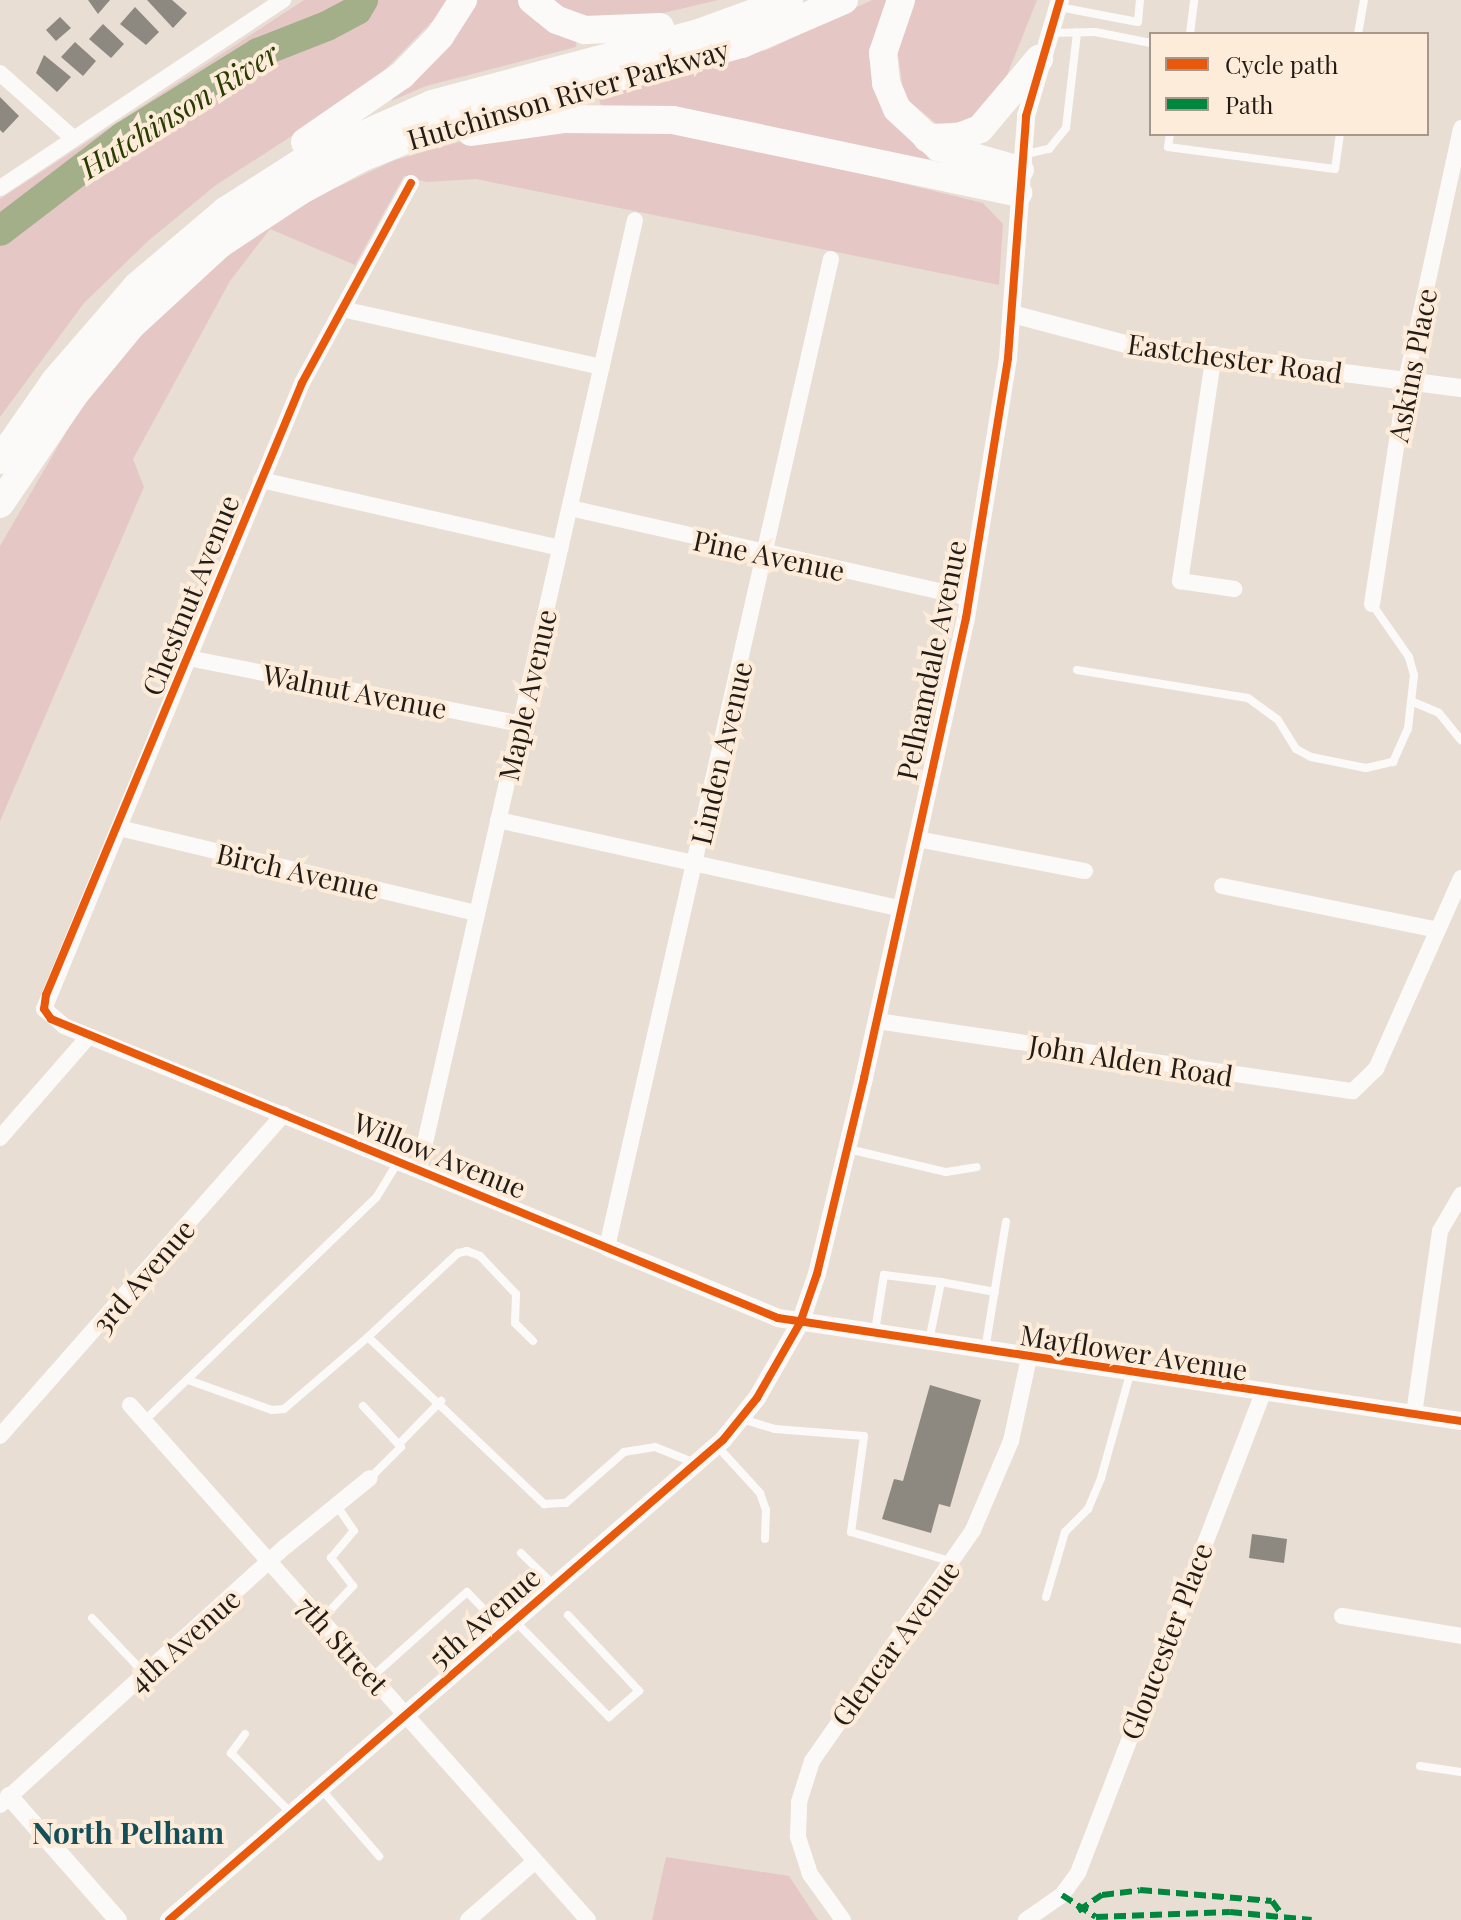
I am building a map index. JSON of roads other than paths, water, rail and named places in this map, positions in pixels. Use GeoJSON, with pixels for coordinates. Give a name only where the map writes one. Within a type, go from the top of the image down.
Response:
{"type":"FeatureCollection","features":[{"type":"Feature","properties":{"kind":"highway"},"geometry":{"type":"LineString","coordinates":[[173,252],[234,187],[402,75],[440,36],[463,0]]}},
{"type":"Feature","properties":{"kind":"highway"},"geometry":{"type":"LineString","coordinates":[[532,0],[566,24],[611,33],[680,23],[753,0]]}},
{"type":"Feature","properties":{"kind":"highway","name":"Hutchinson River Parkway"},"geometry":{"type":"LineString","coordinates":[[0,460],[80,349],[173,252],[266,184],[383,123],[498,84],[696,34],[789,0]]}},
{"type":"Feature","properties":{"kind":"highway","name":"Hutchinson River Parkway"},"geometry":{"type":"LineString","coordinates":[[0,504],[74,395],[162,295],[259,216],[361,158],[475,115],[742,44],[844,0]]}},
{"type":"Feature","properties":{"kind":"highway"},"geometry":{"type":"LineString","coordinates":[[901,0],[886,36],[883,68],[894,105],[924,137],[949,153],[1020,173]]}},
{"type":"Feature","properties":{"kind":"highway"},"geometry":{"type":"LineString","coordinates":[[924,137],[959,137],[980,129],[1044,46]]}},
{"type":"Feature","properties":{"kind":"highway"},"geometry":{"type":"LineString","coordinates":[[361,158],[527,122],[633,117],[727,128],[1020,173]]}},
{"type":"Feature","properties":{"kind":"street"},"geometry":{"type":"LineString","coordinates":[[0,188],[283,0]]}},
{"type":"Feature","properties":{"kind":"street","name":"Pelhamdale Avenue"},"geometry":{"type":"LineString","coordinates":[[800,1323],[847,1149],[877,1021],[969,598],[1012,314],[1020,173],[1044,46],[1059,4]]}},
{"type":"Feature","properties":{"kind":"street"},"geometry":{"type":"LineString","coordinates":[[0,73],[73,138]]}},
{"type":"Feature","properties":{"kind":"street","name":"Askins Place"},"geometry":{"type":"LineString","coordinates":[[1372,604],[1406,381],[1461,128]]}},
{"type":"Feature","properties":{"kind":"street","name":"Chestnut Avenue"},"geometry":{"type":"LineString","coordinates":[[64,1026],[44,1009],[46,995],[119,828],[302,383],[411,183]]}},
{"type":"Feature","properties":{"kind":"street","name":"Maple Avenue"},"geometry":{"type":"LineString","coordinates":[[419,1169],[635,220]]}},
{"type":"Feature","properties":{"kind":"street","name":"Linden Avenue"},"geometry":{"type":"LineString","coordinates":[[607,1247],[831,259]]}},
{"type":"Feature","properties":{"kind":"street"},"geometry":{"type":"LineString","coordinates":[[342,309],[602,367]]}},
{"type":"Feature","properties":{"kind":"street","name":"Eastchester Road"},"geometry":{"type":"LineString","coordinates":[[1012,314],[1129,345],[1461,388]]}},
{"type":"Feature","properties":{"kind":"street"},"geometry":{"type":"LineString","coordinates":[[1214,354],[1180,581],[1234,589]]}},
{"type":"Feature","properties":{"kind":"street"},"geometry":{"type":"LineString","coordinates":[[261,480],[560,548]]}},
{"type":"Feature","properties":{"kind":"street","name":"Pine Avenue"},"geometry":{"type":"LineString","coordinates":[[570,508],[765,556],[969,598]]}},
{"type":"Feature","properties":{"kind":"street","name":"Walnut Avenue"},"geometry":{"type":"LineString","coordinates":[[188,658],[522,724]]}},
{"type":"Feature","properties":{"kind":"street"},"geometry":{"type":"LineString","coordinates":[[498,820],[902,909]]}},
{"type":"Feature","properties":{"kind":"street","name":"Birch Avenue"},"geometry":{"type":"LineString","coordinates":[[119,828],[477,913]]}},
{"type":"Feature","properties":{"kind":"street"},"geometry":{"type":"LineString","coordinates":[[917,839],[1085,871]]}},
{"type":"Feature","properties":{"kind":"street"},"geometry":{"type":"LineString","coordinates":[[1222,886],[1438,930],[1461,878]]}},
{"type":"Feature","properties":{"kind":"street","name":"John Alden Road"},"geometry":{"type":"LineString","coordinates":[[877,1021],[1353,1091],[1376,1069],[1438,930]]}},
{"type":"Feature","properties":{"kind":"street","name":"Willow Avenue"},"geometry":{"type":"LineString","coordinates":[[64,1026],[800,1323]]}},
{"type":"Feature","properties":{"kind":"street"},"geometry":{"type":"LineString","coordinates":[[0,1138],[89,1036]]}},
{"type":"Feature","properties":{"kind":"street","name":"3rd Avenue"},"geometry":{"type":"LineString","coordinates":[[0,1436],[284,1114]]}},
{"type":"Feature","properties":{"kind":"street"},"geometry":{"type":"LineString","coordinates":[[1414,1414],[1440,1231],[1450,1206],[1461,1195]]}},
{"type":"Feature","properties":{"kind":"street","name":"Mayflower Avenue"},"geometry":{"type":"LineString","coordinates":[[800,1323],[1461,1421]]}},
{"type":"Feature","properties":{"kind":"street","name":"5th Avenue"},"geometry":{"type":"LineString","coordinates":[[169,1920],[716,1446],[742,1419],[800,1323]]}},
{"type":"Feature","properties":{"kind":"street","name":"Glencar Avenue"},"geometry":{"type":"LineString","coordinates":[[843,1920],[828,1906],[802,1856],[799,1802],[812,1761],[953,1562],[993,1490],[1011,1441],[1029,1358]]}},
{"type":"Feature","properties":{"kind":"street","name":"Gloucester Place"},"geometry":{"type":"LineString","coordinates":[[1026,1920],[1068,1888],[1078,1873],[1263,1393]]}},
{"type":"Feature","properties":{"kind":"street","name":"7th Street"},"geometry":{"type":"LineString","coordinates":[[130,1405],[588,1920]]}},
{"type":"Feature","properties":{"kind":"street","name":"4th Avenue"},"geometry":{"type":"LineString","coordinates":[[3,1794],[145,1675],[268,1563],[370,1478]]}},
{"type":"Feature","properties":{"kind":"street"},"geometry":{"type":"LineString","coordinates":[[1342,1616],[1461,1636]]}},
{"type":"Feature","properties":{"kind":"street"},"geometry":{"type":"LineString","coordinates":[[3,1794],[118,1920]]}},
{"type":"Feature","properties":{"kind":"street"},"geometry":{"type":"LineString","coordinates":[[468,1920],[534,1862]]}},
{"type":"Feature","properties":{"kind":"lane"},"geometry":{"type":"LineString","coordinates":[[1059,4],[1138,22],[1140,0]]}},
{"type":"Feature","properties":{"kind":"lane"},"geometry":{"type":"LineString","coordinates":[[1190,32],[1194,0]]}},
{"type":"Feature","properties":{"kind":"lane"},"geometry":{"type":"LineString","coordinates":[[1358,32],[1364,0]]}},
{"type":"Feature","properties":{"kind":"lane"},"geometry":{"type":"LineString","coordinates":[[1044,46],[1077,33],[1149,43]]}},
{"type":"Feature","properties":{"kind":"lane"},"geometry":{"type":"LineString","coordinates":[[1020,173],[1049,149],[1066,128],[1077,33]]}},
{"type":"Feature","properties":{"kind":"lane"},"geometry":{"type":"LineString","coordinates":[[1170,136],[1168,147],[1335,169],[1340,136]]}},
{"type":"Feature","properties":{"kind":"lane"},"geometry":{"type":"LineString","coordinates":[[1077,670],[1248,698],[1278,720],[1303,753],[1366,768],[1393,762],[1400,753],[1414,675],[1409,657],[1372,604]]}},
{"type":"Feature","properties":{"kind":"lane"},"geometry":{"type":"LineString","coordinates":[[1411,701],[1439,713],[1461,740]]}},
{"type":"Feature","properties":{"kind":"lane"},"geometry":{"type":"LineString","coordinates":[[847,1149],[946,1172],[977,1167]]}},
{"type":"Feature","properties":{"kind":"lane"},"geometry":{"type":"LineString","coordinates":[[144,1421],[376,1198],[398,1162]]}},
{"type":"Feature","properties":{"kind":"lane"},"geometry":{"type":"LineString","coordinates":[[985,1351],[1006,1222]]}},
{"type":"Feature","properties":{"kind":"lane"},"geometry":{"type":"LineString","coordinates":[[188,1380],[272,1410],[284,1409],[368,1337],[458,1253],[467,1251],[480,1256],[516,1294],[515,1323],[533,1341]]}},
{"type":"Feature","properties":{"kind":"lane"},"geometry":{"type":"LineString","coordinates":[[874,1334],[884,1275],[995,1292]]}},
{"type":"Feature","properties":{"kind":"lane"},"geometry":{"type":"LineString","coordinates":[[929,1343],[941,1282]]}},
{"type":"Feature","properties":{"kind":"lane"},"geometry":{"type":"LineString","coordinates":[[368,1337],[414,1386],[441,1401],[553,1507],[566,1503],[624,1452],[655,1447],[696,1463]]}},
{"type":"Feature","properties":{"kind":"lane"},"geometry":{"type":"LineString","coordinates":[[1046,1597],[1065,1532],[1088,1509],[1101,1478],[1130,1374]]}},
{"type":"Feature","properties":{"kind":"lane"},"geometry":{"type":"LineString","coordinates":[[370,1478],[441,1401]]}},
{"type":"Feature","properties":{"kind":"lane"},"geometry":{"type":"LineString","coordinates":[[363,1406],[400,1443]]}},
{"type":"Feature","properties":{"kind":"lane"},"geometry":{"type":"LineString","coordinates":[[742,1419],[775,1429],[864,1436],[851,1532],[918,1547],[953,1562]]}},
{"type":"Feature","properties":{"kind":"lane"},"geometry":{"type":"LineString","coordinates":[[716,1446],[760,1493],[766,1510],[765,1539]]}},
{"type":"Feature","properties":{"kind":"lane"},"geometry":{"type":"LineString","coordinates":[[321,1620],[353,1586],[331,1558],[354,1531],[336,1505]]}},
{"type":"Feature","properties":{"kind":"lane"},"geometry":{"type":"LineString","coordinates":[[521,1553],[554,1585]]}},
{"type":"Feature","properties":{"kind":"lane"},"geometry":{"type":"LineString","coordinates":[[373,1676],[467,1592],[508,1624],[609,1717],[639,1691],[568,1615]]}},
{"type":"Feature","properties":{"kind":"lane"},"geometry":{"type":"LineString","coordinates":[[92,1618],[145,1675]]}},
{"type":"Feature","properties":{"kind":"lane"},"geometry":{"type":"LineString","coordinates":[[245,1734],[231,1753],[292,1814]]}},
{"type":"Feature","properties":{"kind":"lane"},"geometry":{"type":"LineString","coordinates":[[1420,1766],[1461,1772]]}},
{"type":"Feature","properties":{"kind":"lane"},"geometry":{"type":"LineString","coordinates":[[321,1789],[379,1856]]}},
{"type":"Feature","properties":{"kind":"waterway","name":"Hutchinson River"},"geometry":{"type":"LineString","coordinates":[[0,231],[123,137],[258,53],[327,26],[357,10],[363,0]]}},
{"type":"Feature","properties":{"kind":"district","name":"North Pelham"},"geometry":{"type":"Point","coordinates":[128,1832]}}]}
